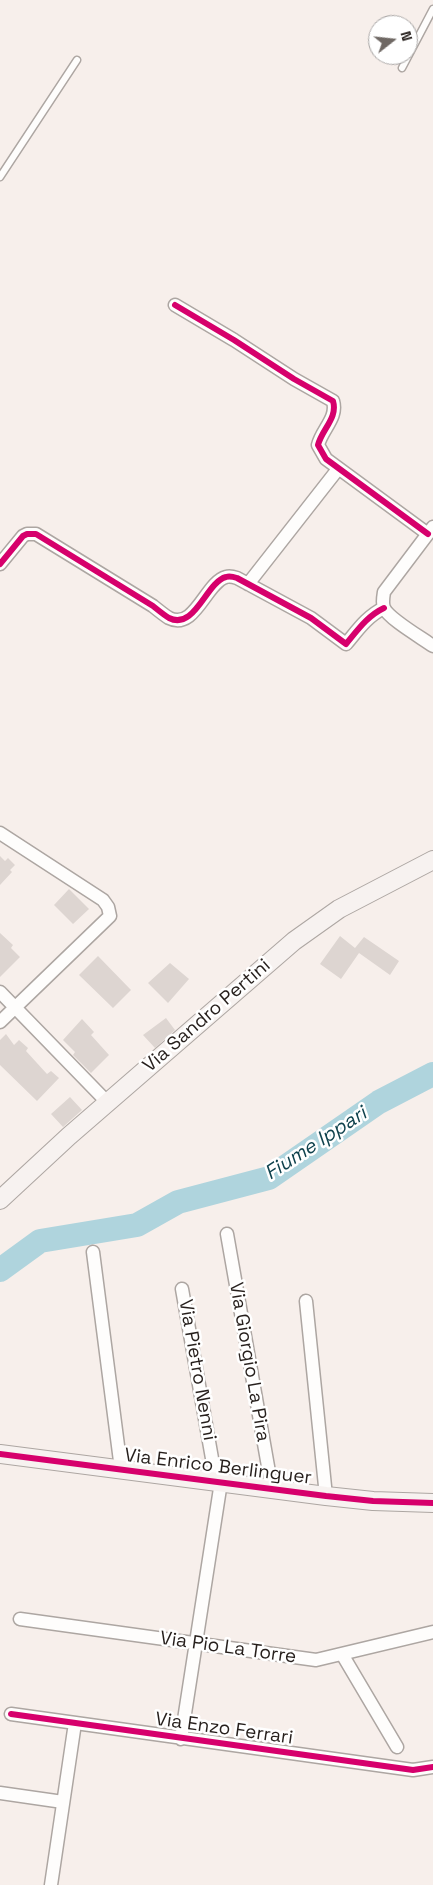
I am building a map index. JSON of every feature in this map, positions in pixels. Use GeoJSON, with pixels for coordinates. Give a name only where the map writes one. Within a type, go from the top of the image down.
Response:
{"type":"FeatureCollection","features":[{"type":"Feature","properties":{"kind":"main road","name":"Via Sandro Pertini"},"geometry":{"type":"LineString","coordinates":[[0,1200],[69,1136],[294,941],[339,909],[433,860]]}},
{"type":"Feature","properties":{"kind":"main road","name":"Via Enrico Berlinguer"},"geometry":{"type":"LineString","coordinates":[[0,1454],[326,1496],[373,1501],[433,1503]]}},
{"type":"Feature","properties":{"kind":"street"},"geometry":{"type":"LineString","coordinates":[[175,305],[333,401],[334,414],[318,445],[326,459],[431,531],[384,592],[382,600],[384,608],[390,616],[433,646]]}},
{"type":"Feature","properties":{"kind":"street"},"geometry":{"type":"LineString","coordinates":[[248,584],[338,468]]}},
{"type":"Feature","properties":{"kind":"street"},"geometry":{"type":"LineString","coordinates":[[0,564],[23,536],[36,534],[170,618],[177,620],[185,619],[192,613],[220,580],[227,576],[237,578],[311,618],[346,644],[366,620],[375,612],[384,608]]}},
{"type":"Feature","properties":{"kind":"street"},"geometry":{"type":"LineString","coordinates":[[0,833],[103,900],[108,907],[110,916],[0,1022]]}},
{"type":"Feature","properties":{"kind":"street"},"geometry":{"type":"LineString","coordinates":[[0,992],[108,1103]]}},
{"type":"Feature","properties":{"kind":"street","name":"Via Giorgio La Pira"},"geometry":{"type":"LineString","coordinates":[[227,1234],[272,1489]]}},
{"type":"Feature","properties":{"kind":"street"},"geometry":{"type":"LineString","coordinates":[[92,1252],[121,1469]]}},
{"type":"Feature","properties":{"kind":"street","name":"Via Pietro Nenni"},"geometry":{"type":"LineString","coordinates":[[181,1739],[218,1482],[182,1289]]}},
{"type":"Feature","properties":{"kind":"street"},"geometry":{"type":"LineString","coordinates":[[306,1301],[326,1496]]}},
{"type":"Feature","properties":{"kind":"street","name":"Via Pio La Torre"},"geometry":{"type":"LineString","coordinates":[[20,1619],[316,1660],[433,1632]]}},
{"type":"Feature","properties":{"kind":"street"},"geometry":{"type":"LineString","coordinates":[[342,1654],[397,1747]]}},
{"type":"Feature","properties":{"kind":"street","name":"Via Enzo Ferrari"},"geometry":{"type":"LineString","coordinates":[[11,1714],[413,1770],[433,1767]]}},
{"type":"Feature","properties":{"kind":"street"},"geometry":{"type":"LineString","coordinates":[[51,1885],[75,1723]]}},
{"type":"Feature","properties":{"kind":"street"},"geometry":{"type":"LineString","coordinates":[[0,1793],[63,1802]]}},
{"type":"Feature","properties":{"kind":"lane"},"geometry":{"type":"LineString","coordinates":[[402,68],[433,9]]}},
{"type":"Feature","properties":{"kind":"lane"},"geometry":{"type":"LineString","coordinates":[[0,176],[77,60]]}},
{"type":"Feature","properties":{"kind":"building"},"geometry":{"type":"Polygon","coordinates":[[[0,856],[5,861],[8,858],[15,865],[10,870],[12,872],[0,885],[0,856]]]}},
{"type":"Feature","properties":{"kind":"building"},"geometry":{"type":"Polygon","coordinates":[[[69,889],[89,909],[73,924],[54,905],[69,889]]]}},
{"type":"Feature","properties":{"kind":"building"},"geometry":{"type":"Polygon","coordinates":[[[0,933],[13,945],[11,948],[20,957],[0,977],[0,933]]]}},
{"type":"Feature","properties":{"kind":"building"},"geometry":{"type":"Polygon","coordinates":[[[340,936],[355,948],[364,937],[399,961],[390,975],[359,953],[341,979],[320,964],[340,936]]]}},
{"type":"Feature","properties":{"kind":"building"},"geometry":{"type":"Polygon","coordinates":[[[98,956],[131,990],[113,1008],[79,975],[98,956]]]}},
{"type":"Feature","properties":{"kind":"building"},"geometry":{"type":"Polygon","coordinates":[[[170,963],[189,979],[168,1003],[148,983],[170,963]]]}},
{"type":"Feature","properties":{"kind":"building"},"geometry":{"type":"Polygon","coordinates":[[[166,1018],[175,1030],[155,1048],[143,1035],[166,1018]]]}},
{"type":"Feature","properties":{"kind":"building"},"geometry":{"type":"Polygon","coordinates":[[[82,1019],[94,1032],[91,1035],[109,1055],[91,1073],[73,1055],[75,1052],[63,1040],[82,1019]]]}},
{"type":"Feature","properties":{"kind":"building"},"geometry":{"type":"Polygon","coordinates":[[[6,1034],[14,1045],[19,1040],[28,1048],[26,1051],[47,1074],[51,1071],[59,1078],[37,1101],[0,1065],[0,1040],[6,1034]]]}},
{"type":"Feature","properties":{"kind":"building"},"geometry":{"type":"Polygon","coordinates":[[[70,1097],[82,1110],[63,1127],[51,1114],[70,1097]]]}},
{"type":"Feature","properties":{"kind":"waterway","name":"Fiume Ippari"},"geometry":{"type":"LineString","coordinates":[[0,1270],[40,1241],[137,1225],[178,1202],[269,1178],[379,1102],[433,1074]]}},
{"type":"Feature","properties":{"kind":"cycle path"},"geometry":{"type":"LineString","coordinates":[[175,305],[333,401],[332,418],[318,445],[326,459],[428,534]]}},
{"type":"Feature","properties":{"kind":"cycle path"},"geometry":{"type":"LineString","coordinates":[[0,564],[23,536],[36,534],[153,606],[169,618],[178,620],[186,618],[193,612],[212,587],[219,581],[227,577],[234,577],[311,618],[346,644],[367,619],[384,608]]}},
{"type":"Feature","properties":{"kind":"cycle path"},"geometry":{"type":"LineString","coordinates":[[0,1454],[326,1496],[373,1501],[433,1503]]}},
{"type":"Feature","properties":{"kind":"cycle path"},"geometry":{"type":"LineString","coordinates":[[11,1714],[413,1770],[433,1767]]}}]}
